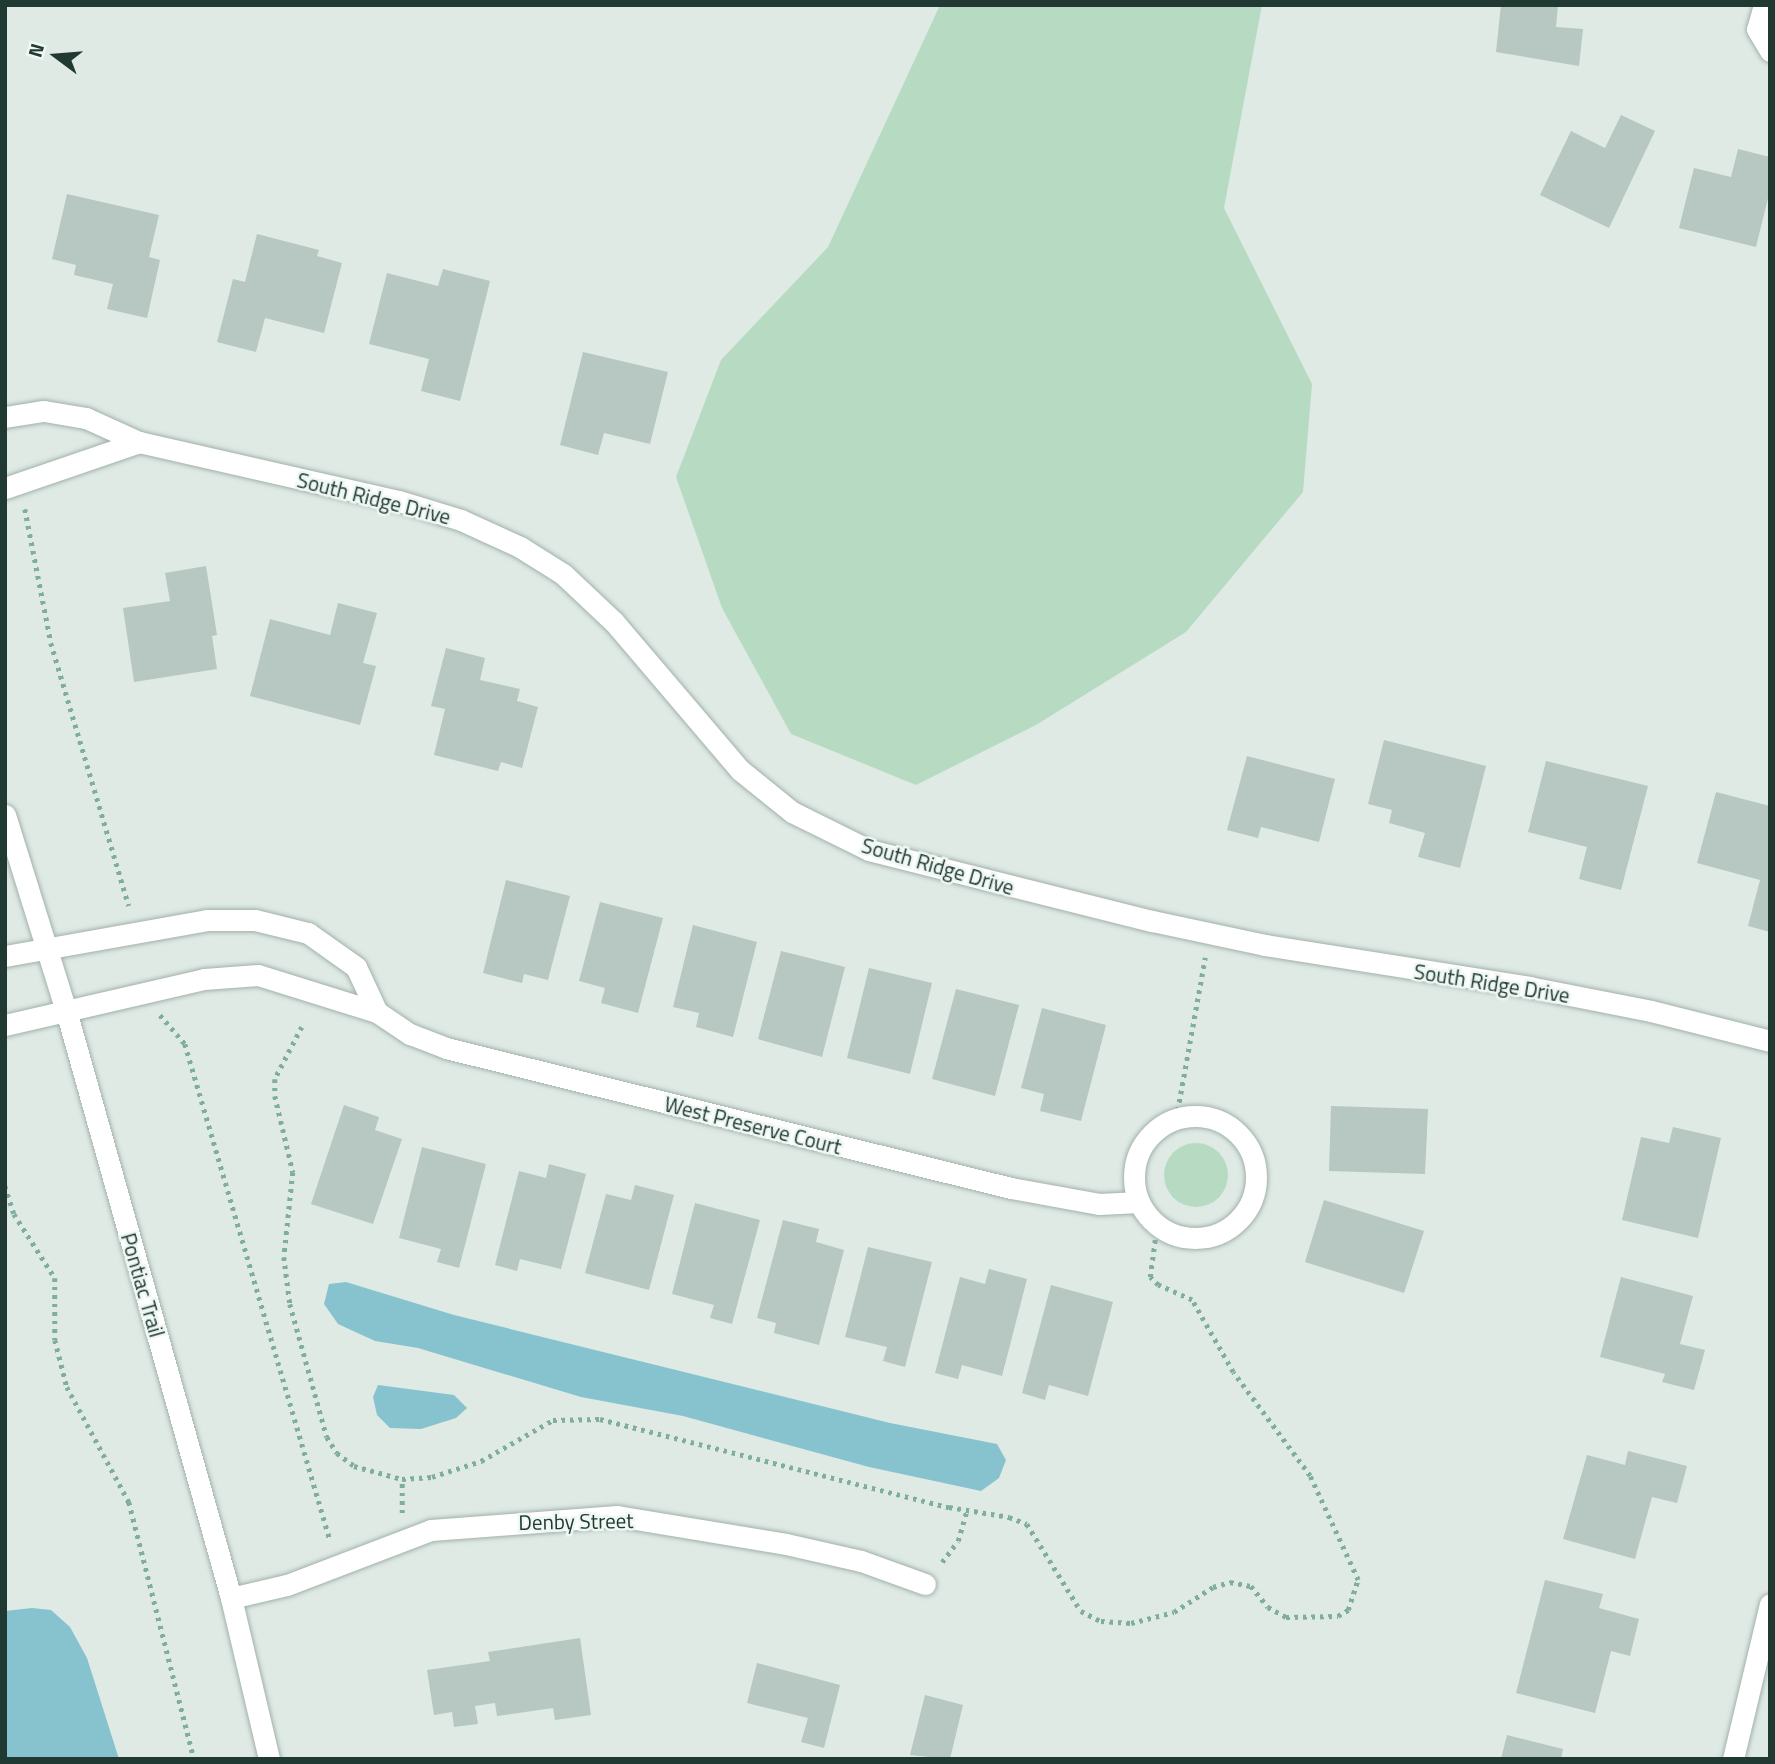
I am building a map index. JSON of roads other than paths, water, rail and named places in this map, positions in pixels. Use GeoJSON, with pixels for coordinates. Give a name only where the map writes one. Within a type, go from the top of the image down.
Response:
{"type":"FeatureCollection","features":[{"type":"Feature","properties":{"kind":"street"},"geometry":{"type":"LineString","coordinates":[[1764,5],[1757,29],[1770,51]]}},
{"type":"Feature","properties":{"kind":"street","name":"South Ridge Drive"},"geometry":{"type":"LineString","coordinates":[[5,417],[44,411],[86,418],[139,442],[398,501],[461,520],[520,547],[563,574],[614,622],[740,770],[792,812],[869,850],[1211,934],[1529,987],[1770,1041]]}},
{"type":"Feature","properties":{"kind":"street"},"geometry":{"type":"LineString","coordinates":[[5,488],[139,442]]}},
{"type":"Feature","properties":{"kind":"street","name":"Pontiac Trail"},"geometry":{"type":"LineString","coordinates":[[5,815],[67,1014],[231,1598],[269,1759]]}},
{"type":"Feature","properties":{"kind":"street"},"geometry":{"type":"LineString","coordinates":[[5,956],[207,920],[255,920],[307,933],[356,967],[377,1012]]}},
{"type":"Feature","properties":{"kind":"street","name":"West Preserve Court"},"geometry":{"type":"LineString","coordinates":[[5,1025],[67,1014],[204,979],[258,975],[377,1012],[410,1034],[446,1048],[1011,1188],[1099,1205],[1139,1202]]}},
{"type":"Feature","properties":{"kind":"street"},"geometry":{"type":"LineString","coordinates":[[1176,1119],[1215,1119],[1233,1129],[1247,1144],[1256,1182],[1246,1211],[1225,1232],[1185,1238],[1157,1225],[1139,1202],[1136,1163],[1158,1129],[1176,1119]]}},
{"type":"Feature","properties":{"kind":"street","name":"Denby Street"},"geometry":{"type":"LineString","coordinates":[[231,1598],[287,1585],[431,1530],[617,1516],[786,1544],[861,1561],[925,1584]]}},
{"type":"Feature","properties":{"kind":"street"},"geometry":{"type":"LineString","coordinates":[[1733,1759],[1770,1604]]}},
{"type":"Feature","properties":{"kind":"water"},"geometry":{"type":"Polygon","coordinates":[[[346,1282],[454,1315],[890,1423],[997,1444],[1006,1460],[999,1478],[981,1491],[869,1467],[683,1416],[581,1397],[418,1348],[375,1341],[338,1324],[324,1304],[329,1284],[346,1282]]]}},
{"type":"Feature","properties":{"kind":"water"},"geometry":{"type":"Polygon","coordinates":[[[378,1385],[454,1395],[467,1408],[456,1418],[421,1429],[390,1428],[377,1415],[373,1397],[378,1385]]]}},
{"type":"Feature","properties":{"kind":"water"},"geometry":{"type":"Polygon","coordinates":[[[32,1608],[51,1610],[70,1627],[87,1658],[119,1759],[5,1759],[5,1611],[32,1608]]]}}]}
